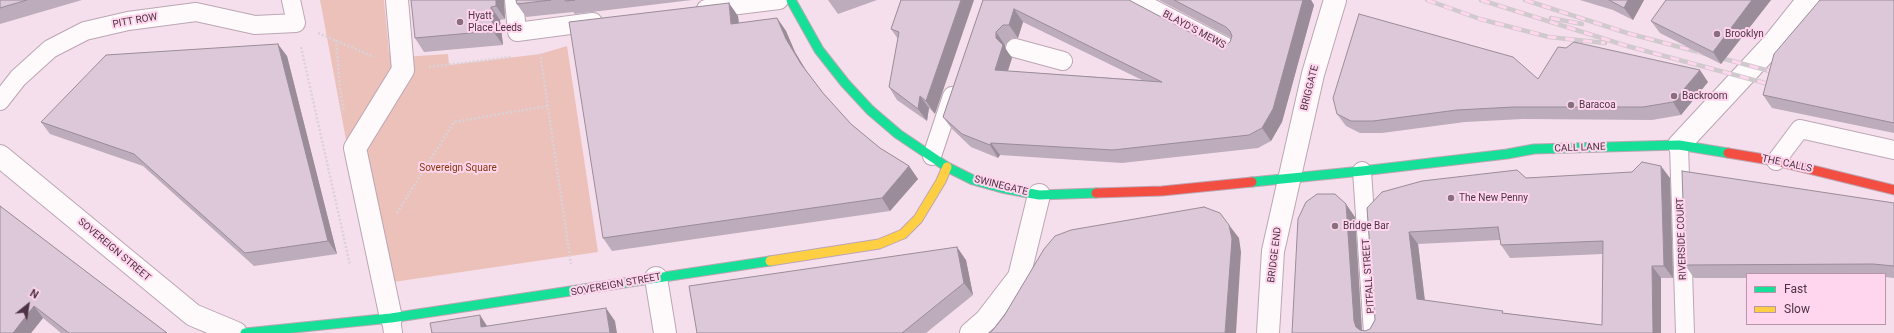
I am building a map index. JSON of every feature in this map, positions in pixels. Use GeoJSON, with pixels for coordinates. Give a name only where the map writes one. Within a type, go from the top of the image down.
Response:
{"type":"FeatureCollection","features":[{"type":"Feature","properties":{"kind":"street"},"geometry":{"type":"LineString","coordinates":[[392,326],[355,148],[403,70],[397,0]]}},
{"type":"Feature","properties":{"kind":"street","name":"SWINEGATE"},"geometry":{"type":"LineString","coordinates":[[791,0],[819,50],[844,83],[870,110],[898,134],[947,166],[973,180],[1002,188],[1039,194],[1162,191],[1288,177]]}},
{"type":"Feature","properties":{"kind":"street"},"geometry":{"type":"LineString","coordinates":[[1679,145],[1772,45],[1808,0]]}},
{"type":"Feature","properties":{"kind":"street","name":"BRIGGATE"},"geometry":{"type":"LineString","coordinates":[[1288,177],[1330,2]]}},
{"type":"Feature","properties":{"kind":"street","name":"THE CALLS"},"geometry":{"type":"LineString","coordinates":[[1679,145],[1776,161],[1894,190]]}},
{"type":"Feature","properties":{"kind":"street","name":"CALL LANE"},"geometry":{"type":"LineString","coordinates":[[1288,177],[1362,171],[1507,154],[1534,149],[1679,145]]}},
{"type":"Feature","properties":{"kind":"street","name":"SOVEREIGN STREET"},"geometry":{"type":"LineString","coordinates":[[0,156],[193,315],[236,333]]}},
{"type":"Feature","properties":{"kind":"street","name":"SOVEREIGN STREET"},"geometry":{"type":"LineString","coordinates":[[245,333],[392,326],[656,278],[879,244],[902,234],[918,219],[941,181],[947,166]]}},
{"type":"Feature","properties":{"kind":"street","name":"BRIDGE END"},"geometry":{"type":"LineString","coordinates":[[1268,333],[1273,250],[1288,177]]}},
{"type":"Feature","properties":{"kind":"street"},"geometry":{"type":"LineString","coordinates":[[971,333],[986,320],[1019,277],[1039,194]]}},
{"type":"Feature","properties":{"kind":"street"},"geometry":{"type":"LineString","coordinates":[[656,278],[665,333]]}},
{"type":"Feature","properties":{"kind":"lane"},"geometry":{"type":"LineString","coordinates":[[291,0],[296,23]]}},
{"type":"Feature","properties":{"kind":"lane"},"geometry":{"type":"LineString","coordinates":[[514,0],[517,32],[606,21]]}},
{"type":"Feature","properties":{"kind":"lane"},"geometry":{"type":"LineString","coordinates":[[691,11],[779,0]]}},
{"type":"Feature","properties":{"kind":"lane","name":"BLAYD'S MEWS"},"geometry":{"type":"LineString","coordinates":[[1136,0],[1230,49]]}},
{"type":"Feature","properties":{"kind":"lane","name":"PITT ROW"},"geometry":{"type":"LineString","coordinates":[[0,101],[18,78],[50,49],[85,31],[128,21],[196,12],[255,25],[296,23]]}},
{"type":"Feature","properties":{"kind":"lane"},"geometry":{"type":"LineString","coordinates":[[1015,48],[1063,61]]}},
{"type":"Feature","properties":{"kind":"lane"},"geometry":{"type":"LineString","coordinates":[[932,156],[957,81]]}},
{"type":"Feature","properties":{"kind":"lane"},"geometry":{"type":"LineString","coordinates":[[1776,161],[1800,129],[1894,150]]}},
{"type":"Feature","properties":{"kind":"lane","name":"RIVERSIDE COURT"},"geometry":{"type":"LineString","coordinates":[[1679,145],[1685,333]]}},
{"type":"Feature","properties":{"kind":"lane","name":"PITFALL STREET"},"geometry":{"type":"LineString","coordinates":[[1362,171],[1373,333]]}},
{"type":"Feature","properties":{"kind":"path"},"geometry":{"type":"LineString","coordinates":[[296,23],[403,70]]}},
{"type":"Feature","properties":{"kind":"path"},"geometry":{"type":"LineString","coordinates":[[296,23],[350,266]]}},
{"type":"Feature","properties":{"kind":"path"},"geometry":{"type":"LineString","coordinates":[[536,29],[575,292]]}},
{"type":"Feature","properties":{"kind":"path"},"geometry":{"type":"LineString","coordinates":[[336,40],[340,88],[346,128],[355,148]]}},
{"type":"Feature","properties":{"kind":"path"},"geometry":{"type":"LineString","coordinates":[[376,246],[454,122],[547,106]]}},
{"type":"Feature","properties":{"kind":"green space","name":"Sovereign Square"},"geometry":{"type":"Polygon","coordinates":[[[320,0],[384,0],[389,52],[403,57],[448,54],[449,65],[540,54],[567,46],[598,252],[373,285],[320,0]]]}},
{"type":"Feature","properties":{"kind":"building"},"geometry":{"type":"Polygon","coordinates":[[[0,0],[27,0],[0,8],[0,0]]]}},
{"type":"Feature","properties":{"kind":"building","name":"Hyatt Place Leeds"},"geometry":{"type":"Polygon","coordinates":[[[411,0],[496,0],[496,6],[491,7],[493,31],[415,38],[411,0]]]}},
{"type":"Feature","properties":{"kind":"building"},"geometry":{"type":"Polygon","coordinates":[[[516,0],[551,0],[517,4],[516,0]]]}},
{"type":"Feature","properties":{"kind":"building"},"geometry":{"type":"Polygon","coordinates":[[[901,0],[961,0],[926,101],[920,96],[918,109],[889,87],[899,32],[891,29],[901,0]]]}},
{"type":"Feature","properties":{"kind":"building"},"geometry":{"type":"Polygon","coordinates":[[[983,0],[1129,0],[1216,46],[1226,45],[1230,42],[1232,36],[1230,31],[1226,27],[1174,0],[1303,0],[1273,109],[1262,128],[1249,135],[1113,150],[991,143],[990,145],[962,134],[943,117],[983,0]],[[1014,9],[1009,25],[1003,25],[996,32],[996,38],[1003,45],[995,70],[1162,82],[1014,9]]]}},
{"type":"Feature","properties":{"kind":"building"},"geometry":{"type":"Polygon","coordinates":[[[1609,0],[1628,0],[1624,8],[1609,0]]]}},
{"type":"Feature","properties":{"kind":"building"},"geometry":{"type":"Polygon","coordinates":[[[1666,0],[1752,0],[1713,52],[1651,21],[1666,0]]]}},
{"type":"Feature","properties":{"kind":"building"},"geometry":{"type":"Polygon","coordinates":[[[1820,0],[1894,0],[1894,123],[1763,95],[1774,54],[1820,0]]]}},
{"type":"Feature","properties":{"kind":"building"},"geometry":{"type":"Polygon","coordinates":[[[729,3],[731,24],[777,18],[786,39],[801,64],[823,93],[851,124],[880,148],[909,166],[882,198],[603,238],[569,22],[729,3]]]}},
{"type":"Feature","properties":{"kind":"building"},"geometry":{"type":"Polygon","coordinates":[[[1359,14],[1513,57],[1538,79],[1558,47],[1566,48],[1574,42],[1700,70],[1673,102],[1643,107],[1514,107],[1457,110],[1373,121],[1351,121],[1337,114],[1333,98],[1359,14]]]}},
{"type":"Feature","properties":{"kind":"building"},"geometry":{"type":"Polygon","coordinates":[[[278,44],[328,241],[245,253],[134,154],[41,122],[106,55],[278,44]]]}},
{"type":"Feature","properties":{"kind":"building"},"geometry":{"type":"Polygon","coordinates":[[[1642,162],[1661,166],[1664,266],[1652,266],[1653,333],[1292,333],[1298,219],[1306,202],[1317,194],[1335,194],[1346,204],[1354,321],[1356,327],[1365,331],[1370,329],[1375,320],[1367,208],[1382,192],[1422,181],[1517,170],[1526,178],[1632,172],[1642,162]],[[1498,227],[1409,232],[1417,299],[1503,311],[1502,313],[1602,325],[1603,241],[1501,245],[1498,227]]]}},
{"type":"Feature","properties":{"kind":"building"},"geometry":{"type":"Polygon","coordinates":[[[1682,171],[1894,203],[1894,266],[1873,264],[1685,265],[1682,171]]]}},
{"type":"Feature","properties":{"kind":"building"},"geometry":{"type":"Polygon","coordinates":[[[0,206],[167,333],[69,333],[34,306],[13,333],[0,333],[0,206]]]}},
{"type":"Feature","properties":{"kind":"building"},"geometry":{"type":"Polygon","coordinates":[[[1204,207],[1220,213],[1229,225],[1232,239],[1225,333],[989,333],[1004,316],[1044,249],[1055,236],[1071,230],[1204,207]]]}},
{"type":"Feature","properties":{"kind":"building"},"geometry":{"type":"Polygon","coordinates":[[[957,247],[964,283],[902,333],[697,333],[689,286],[957,247]]]}},
{"type":"Feature","properties":{"kind":"building"},"geometry":{"type":"Polygon","coordinates":[[[606,308],[610,333],[432,333],[430,323],[480,315],[481,327],[606,308]]]}},
{"type":"Feature","properties":{"kind":"railway"},"geometry":{"type":"LineString","coordinates":[[1427,0],[1480,19],[1549,37],[1605,43]]}},
{"type":"Feature","properties":{"kind":"railway"},"geometry":{"type":"LineString","coordinates":[[1481,0],[1627,46],[1776,86]]}},
{"type":"Feature","properties":{"kind":"railway"},"geometry":{"type":"LineString","coordinates":[[1525,0],[1627,33],[1781,74]]}},
{"type":"Feature","properties":{"kind":"railway"},"geometry":{"type":"LineString","coordinates":[[1551,18],[1582,24]]}},
{"type":"Feature","properties":{"kind":"traffic: fast"},"geometry":{"type":"LineString","coordinates":[[791,0],[819,50],[845,83],[870,110],[898,134],[947,167],[973,180],[1002,188],[1039,195],[1096,193]]}},
{"type":"Feature","properties":{"kind":"traffic: fast"},"geometry":{"type":"LineString","coordinates":[[1252,182],[1362,171],[1507,154],[1534,149],[1679,145],[1728,153]]}},
{"type":"Feature","properties":{"kind":"traffic: fast"},"geometry":{"type":"LineString","coordinates":[[245,333],[391,318],[770,261]]}},
{"type":"Feature","properties":{"kind":"traffic: slow"},"geometry":{"type":"LineString","coordinates":[[770,261],[879,244],[903,234],[918,219],[941,181],[947,167]]}},
{"type":"Feature","properties":{"kind":"traffic: jam"},"geometry":{"type":"LineString","coordinates":[[1728,153],[1776,161],[1894,190]]}},
{"type":"Feature","properties":{"kind":"traffic: jam"},"geometry":{"type":"LineString","coordinates":[[1096,193],[1162,191],[1252,182]]}},
{"type":"Feature","properties":{"kind":"place","name":"Hyatt Place Leeds"},"geometry":{"type":"Point","coordinates":[460,22]}},
{"type":"Feature","properties":{"kind":"place","name":"Brooklyn"},"geometry":{"type":"Point","coordinates":[1717,34]}},
{"type":"Feature","properties":{"kind":"place","name":"Backroom"},"geometry":{"type":"Point","coordinates":[1674,96]}},
{"type":"Feature","properties":{"kind":"place","name":"Baracoa"},"geometry":{"type":"Point","coordinates":[1571,105]}},
{"type":"Feature","properties":{"kind":"place","name":"The New Penny"},"geometry":{"type":"Point","coordinates":[1451,198]}},
{"type":"Feature","properties":{"kind":"place","name":"Bridge Bar"},"geometry":{"type":"Point","coordinates":[1335,226]}}]}
